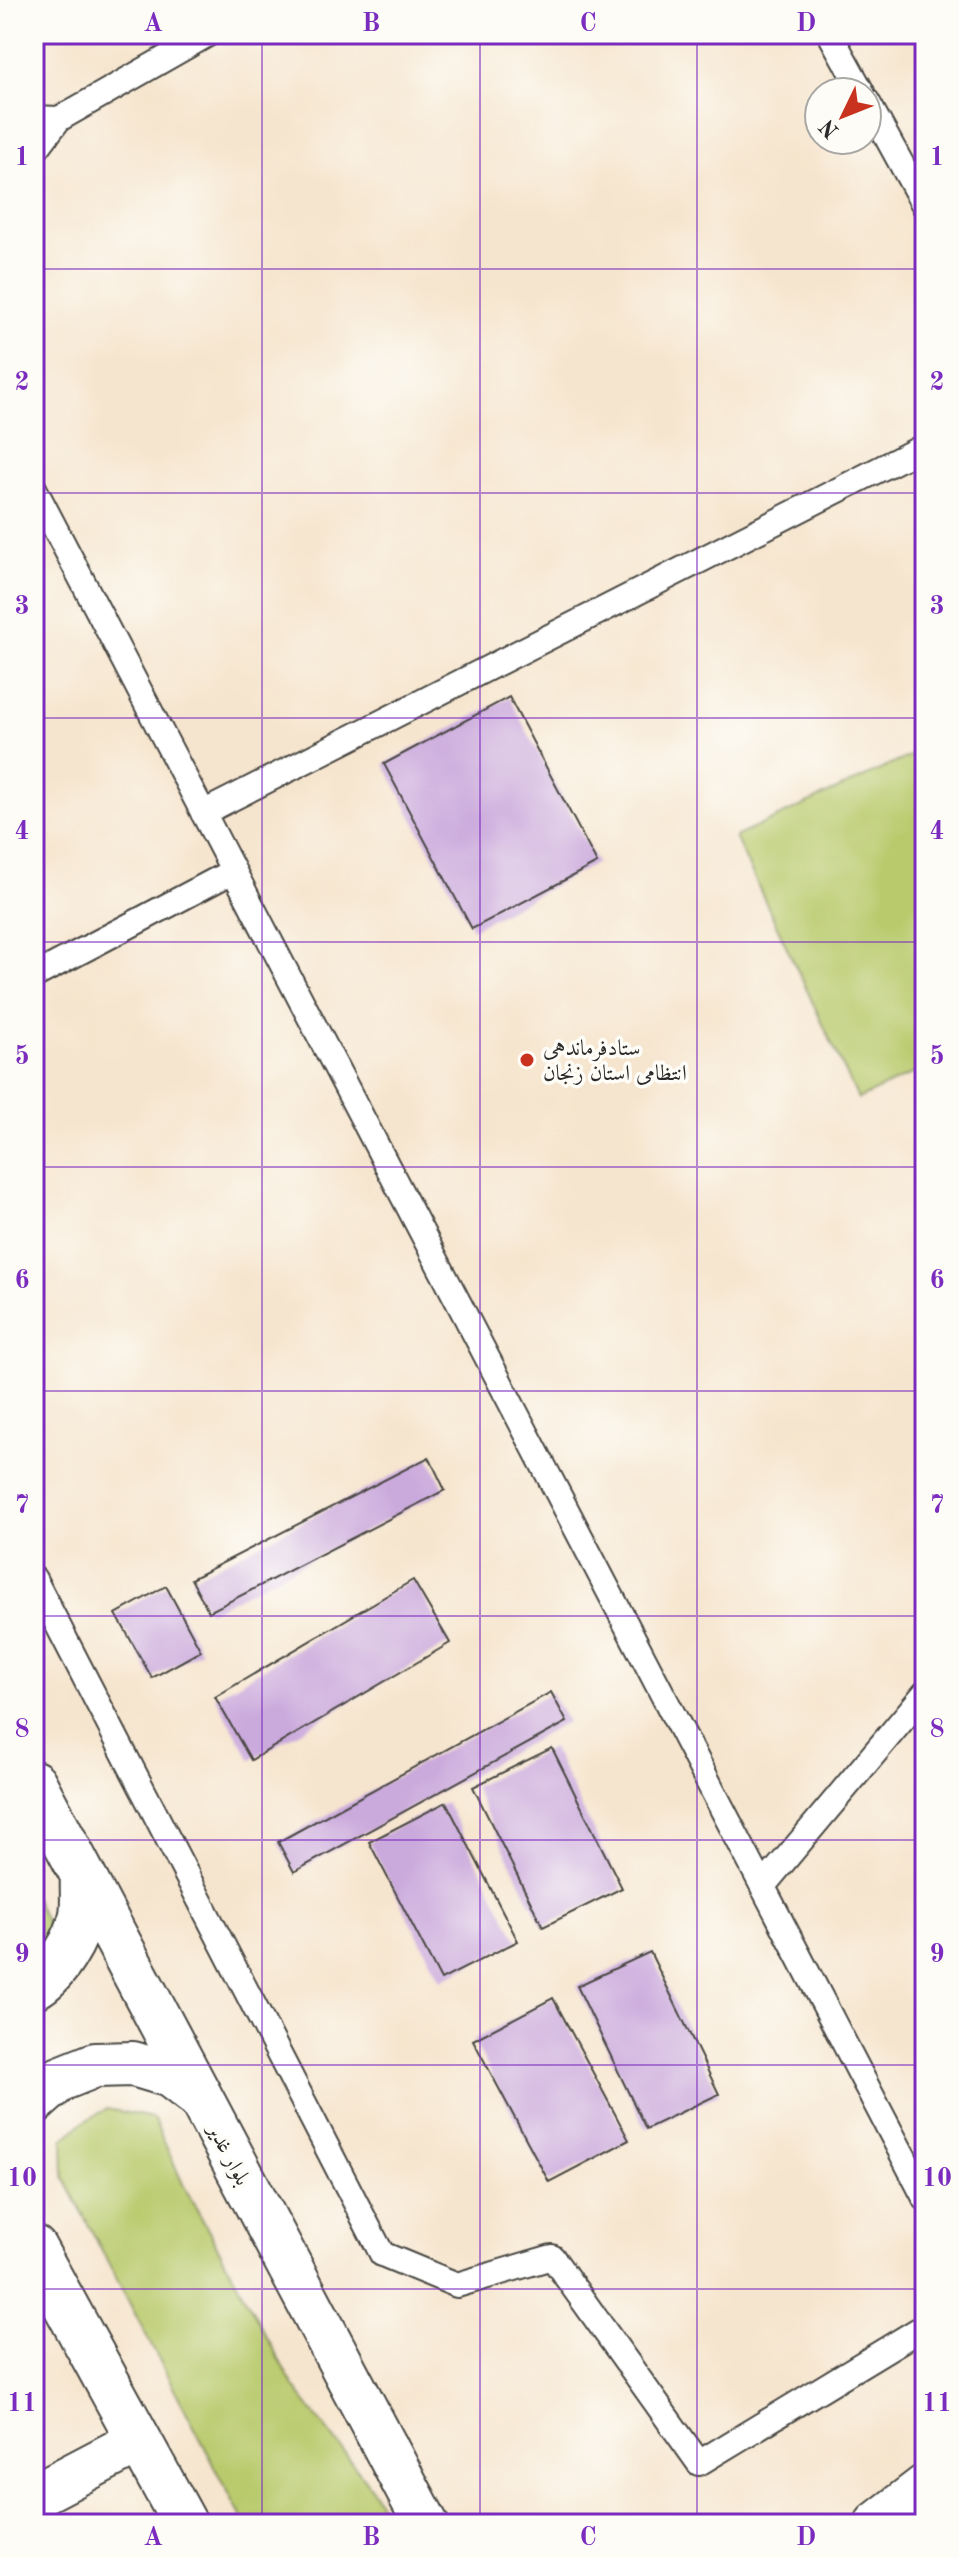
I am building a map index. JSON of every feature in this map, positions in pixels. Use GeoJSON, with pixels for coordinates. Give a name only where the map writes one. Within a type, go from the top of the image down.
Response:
{"type":"FeatureCollection","features":[{"type":"Feature","properties":{"kind":"main road","name":"بلوار غدیر"},"geometry":{"type":"LineString","coordinates":[[34,1783],[426,2524]]}},
{"type":"Feature","properties":{"kind":"main road"},"geometry":{"type":"LineString","coordinates":[[34,1987],[67,1953],[82,1915],[83,1876]]}},
{"type":"Feature","properties":{"kind":"main road"},"geometry":{"type":"LineString","coordinates":[[34,2102],[60,2079],[95,2065],[121,2064],[133,2064],[170,2075],[200,2098]]}},
{"type":"Feature","properties":{"kind":"main road"},"geometry":{"type":"LineString","coordinates":[[34,2248],[185,2524]]}},
{"type":"Feature","properties":{"kind":"main road"},"geometry":{"type":"LineString","coordinates":[[34,2496],[139,2441]]}},
{"type":"Feature","properties":{"kind":"main road"},"geometry":{"type":"LineString","coordinates":[[877,2524],[925,2487]]}},
{"type":"Feature","properties":{"kind":"lane"},"geometry":{"type":"LineString","coordinates":[[34,152],[59,119],[208,34]]}},
{"type":"Feature","properties":{"kind":"lane"},"geometry":{"type":"LineString","coordinates":[[830,34],[853,76]]}},
{"type":"Feature","properties":{"kind":"lane"},"geometry":{"type":"LineString","coordinates":[[34,118],[59,119]]}},
{"type":"Feature","properties":{"kind":"lane"},"geometry":{"type":"LineString","coordinates":[[883,130],[925,207]]}},
{"type":"Feature","properties":{"kind":"lane"},"geometry":{"type":"LineString","coordinates":[[203,813],[925,446]]}},
{"type":"Feature","properties":{"kind":"lane"},"geometry":{"type":"LineString","coordinates":[[34,488],[925,2198]]}},
{"type":"Feature","properties":{"kind":"lane"},"geometry":{"type":"LineString","coordinates":[[34,976],[233,871]]}},
{"type":"Feature","properties":{"kind":"lane"},"geometry":{"type":"LineString","coordinates":[[34,1579],[382,2254],[457,2285],[552,2257],[699,2463],[925,2326]]}},
{"type":"Feature","properties":{"kind":"lane"},"geometry":{"type":"LineString","coordinates":[[763,1886],[925,1693]]}},
{"type":"Feature","properties":{"kind":"green space"},"geometry":{"type":"Polygon","coordinates":[[[925,749],[925,1068],[858,1099],[735,837],[925,749]]]}},
{"type":"Feature","properties":{"kind":"green space"},"geometry":{"type":"Polygon","coordinates":[[[34,1897],[47,1925],[34,1965],[34,1897]]]}},
{"type":"Feature","properties":{"kind":"green space"},"geometry":{"type":"Polygon","coordinates":[[[107,2109],[153,2118],[183,2184],[294,2387],[370,2486],[391,2524],[245,2524],[64,2178],[63,2139],[82,2123],[107,2109]]]}},
{"type":"Feature","properties":{"kind":"building"},"geometry":{"type":"Polygon","coordinates":[[[509,697],[597,863],[472,929],[384,764],[509,697]]]}},
{"type":"Feature","properties":{"kind":"building"},"geometry":{"type":"Polygon","coordinates":[[[429,1457],[445,1490],[209,1612],[191,1579],[429,1457]]]}},
{"type":"Feature","properties":{"kind":"building"},"geometry":{"type":"Polygon","coordinates":[[[413,1580],[450,1643],[251,1760],[215,1697],[413,1580]]]}},
{"type":"Feature","properties":{"kind":"building"},"geometry":{"type":"Polygon","coordinates":[[[166,1586],[201,1651],[152,1678],[116,1614],[166,1586]]]}},
{"type":"Feature","properties":{"kind":"building"},"geometry":{"type":"Polygon","coordinates":[[[551,1692],[567,1722],[294,1872],[278,1842],[551,1692]]]}},
{"type":"Feature","properties":{"kind":"building"},"geometry":{"type":"Polygon","coordinates":[[[552,1748],[622,1888],[543,1927],[473,1787],[552,1748]]]}},
{"type":"Feature","properties":{"kind":"building"},"geometry":{"type":"Polygon","coordinates":[[[446,1802],[518,1941],[441,1980],[369,1842],[446,1802]]]}},
{"type":"Feature","properties":{"kind":"building"},"geometry":{"type":"Polygon","coordinates":[[[650,1952],[719,2094],[646,2129],[577,1986],[650,1952]]]}},
{"type":"Feature","properties":{"kind":"building"},"geometry":{"type":"Polygon","coordinates":[[[553,1998],[629,2140],[549,2182],[473,2040],[553,1998]]]}},
{"type":"Feature","properties":{"kind":"place","name":"ستادفرماندهی انتظامی استان زنجان"},"geometry":{"type":"Point","coordinates":[527,1060]}}]}
